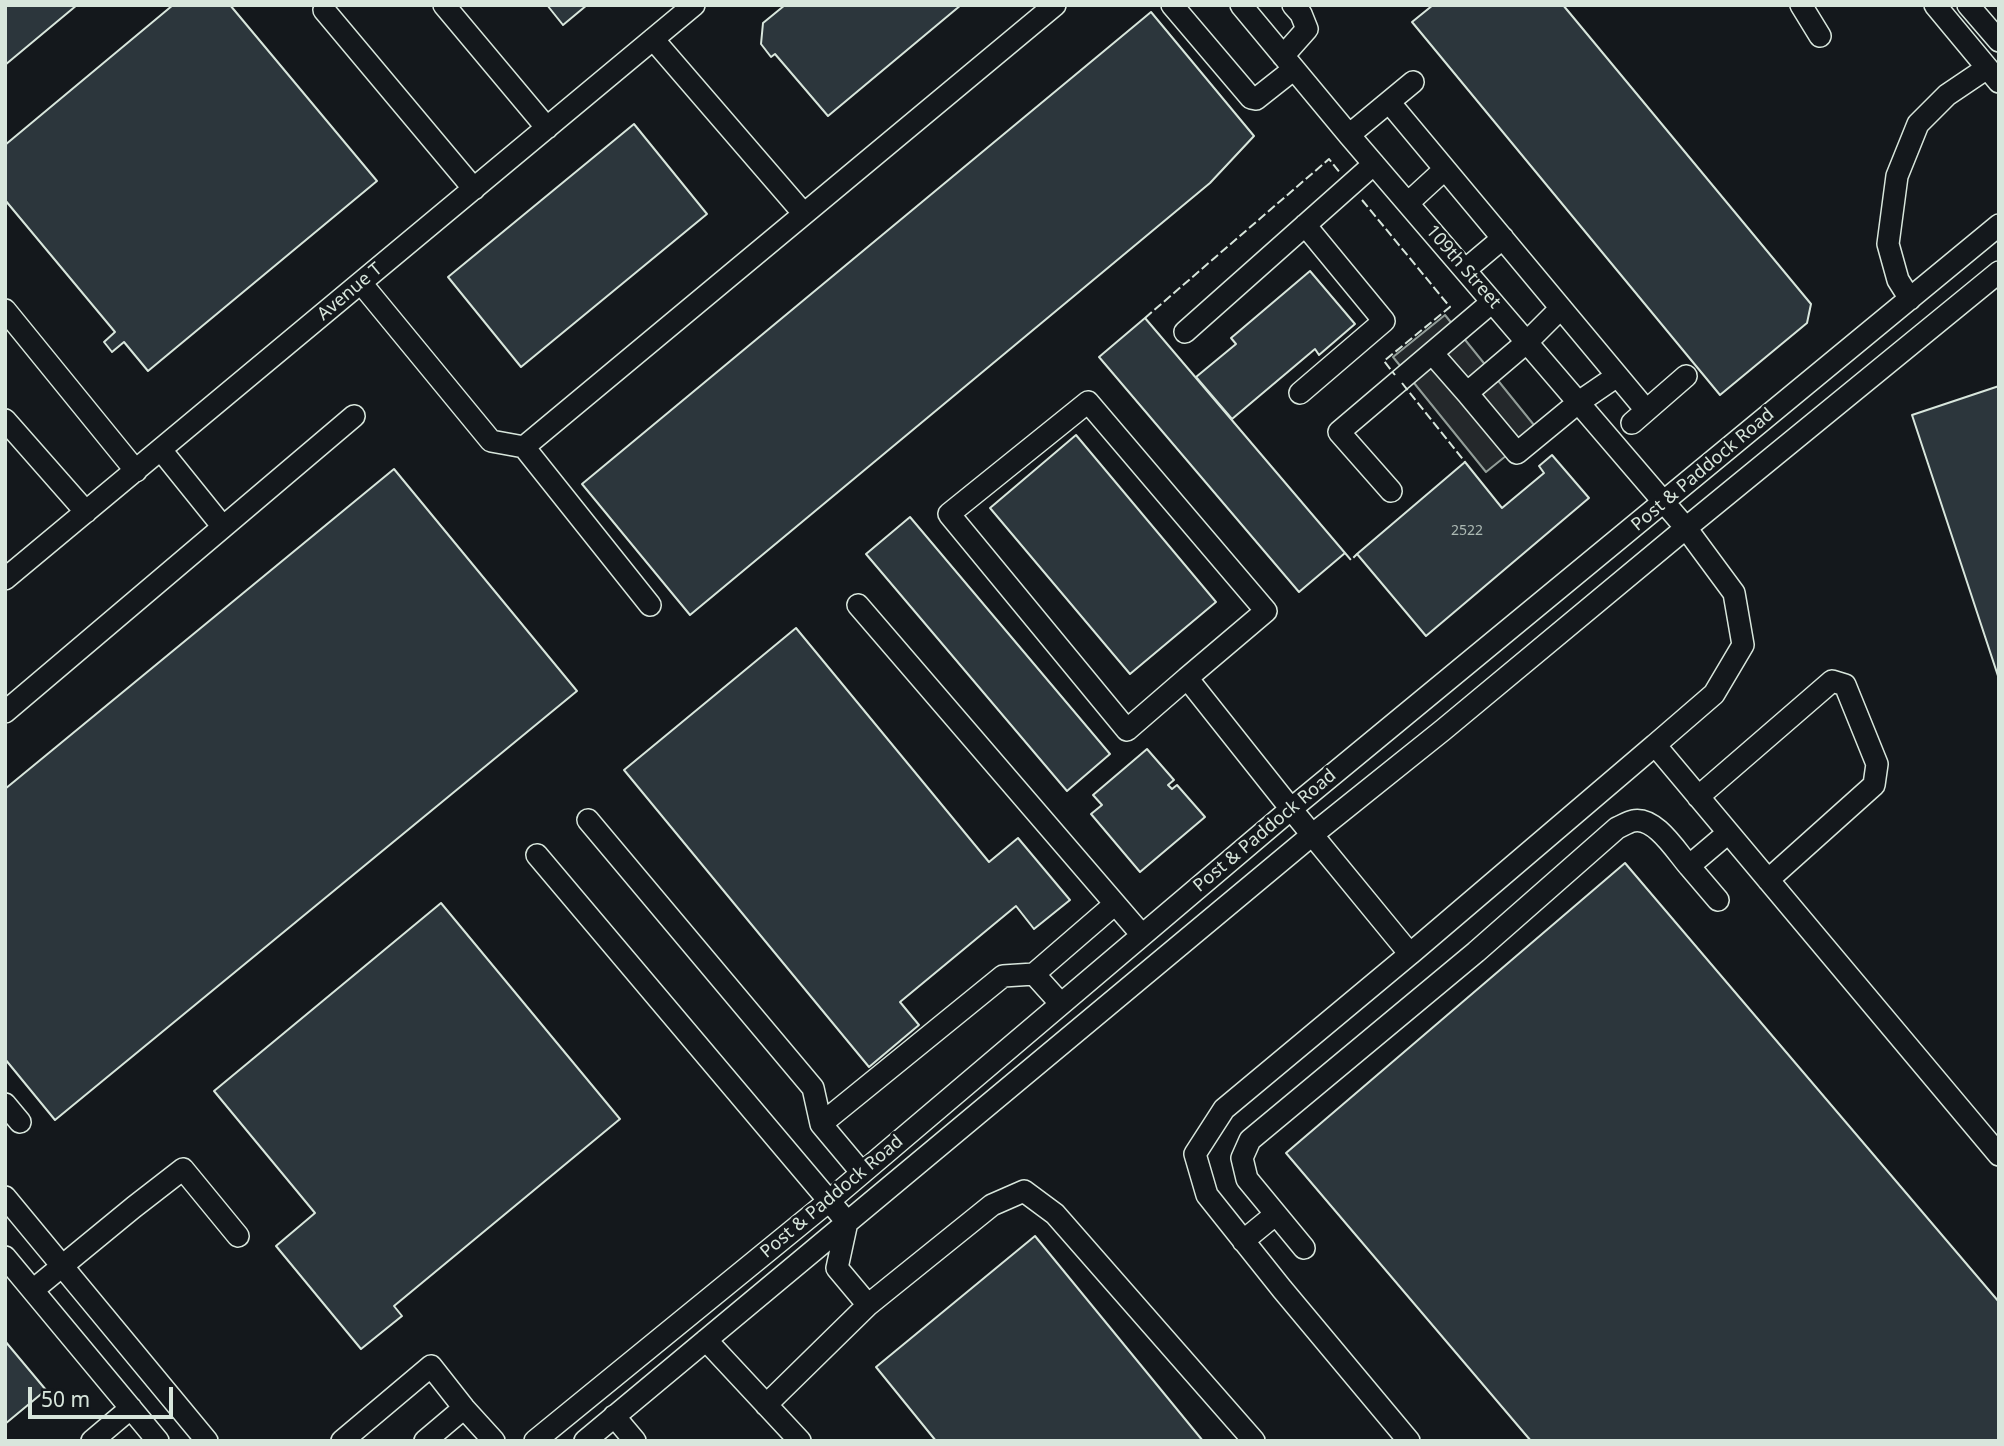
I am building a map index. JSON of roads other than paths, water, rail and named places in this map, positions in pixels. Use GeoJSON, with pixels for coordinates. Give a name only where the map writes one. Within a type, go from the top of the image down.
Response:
{"type":"FeatureCollection","features":[{"type":"Feature","properties":{"kind":"street"},"geometry":{"type":"LineString","coordinates":[[444,5],[547,128]]}},
{"type":"Feature","properties":{"kind":"street","name":"Avenue T"},"geometry":{"type":"LineString","coordinates":[[5,579],[694,5]]}},
{"type":"Feature","properties":{"kind":"street"},"geometry":{"type":"LineString","coordinates":[[524,447],[1055,5]]}},
{"type":"Feature","properties":{"kind":"street"},"geometry":{"type":"LineString","coordinates":[[1172,5],[1251,98],[1256,99],[1289,63],[1307,30],[1301,14],[1293,5]]}},
{"type":"Feature","properties":{"kind":"street","name":"109th Street"},"geometry":{"type":"LineString","coordinates":[[1241,5],[1686,528],[1734,593],[1744,645],[1714,694],[1224,1109],[1195,1154],[1208,1195],[1243,1241]]}},
{"type":"Feature","properties":{"kind":"street"},"geometry":{"type":"LineString","coordinates":[[1801,5],[1820,36]]}},
{"type":"Feature","properties":{"kind":"street"},"geometry":{"type":"LineString","coordinates":[[1910,299],[1898,280],[1888,244],[1897,176],[1918,124],[1947,95],[1993,75],[1935,5]]}},
{"type":"Feature","properties":{"kind":"street"},"geometry":{"type":"LineString","coordinates":[[1968,5],[1999,41]]}},
{"type":"Feature","properties":{"kind":"street"},"geometry":{"type":"LineString","coordinates":[[324,10],[474,189]]}},
{"type":"Feature","properties":{"kind":"street"},"geometry":{"type":"LineString","coordinates":[[653,40],[804,214]]}},
{"type":"Feature","properties":{"kind":"street"},"geometry":{"type":"LineString","coordinates":[[1349,135],[1413,82]]}},
{"type":"Feature","properties":{"kind":"street"},"geometry":{"type":"LineString","coordinates":[[1389,102],[1617,376],[1639,416],[1686,376]]}},
{"type":"Feature","properties":{"kind":"street"},"geometry":{"type":"LineString","coordinates":[[1185,332],[1374,164]]}},
{"type":"Feature","properties":{"kind":"street"},"geometry":{"type":"LineString","coordinates":[[1408,203],[1445,169]]}},
{"type":"Feature","properties":{"kind":"street"},"geometry":{"type":"LineString","coordinates":[[1300,393],[1384,321],[1305,225]]}},
{"type":"Feature","properties":{"kind":"street","name":"Post & Paddock Road"},"geometry":{"type":"LineString","coordinates":[[535,1441],[829,1201],[1291,809],[1999,225]]}},
{"type":"Feature","properties":{"kind":"street"},"geometry":{"type":"LineString","coordinates":[[1465,270],[1503,238]]}},
{"type":"Feature","properties":{"kind":"street","name":"Post & Paddock Road"},"geometry":{"type":"LineString","coordinates":[[585,1441],[1312,835],[1999,272]]}},
{"type":"Feature","properties":{"kind":"street"},"geometry":{"type":"LineString","coordinates":[[361,283],[491,441],[524,447],[650,605]]}},
{"type":"Feature","properties":{"kind":"street"},"geometry":{"type":"LineString","coordinates":[[1391,491],[1339,432],[1492,302]]}},
{"type":"Feature","properties":{"kind":"street"},"geometry":{"type":"LineString","coordinates":[[1467,393],[1527,342],[1561,308]]}},
{"type":"Feature","properties":{"kind":"street"},"geometry":{"type":"LineString","coordinates":[[5,310],[136,471]]}},
{"type":"Feature","properties":{"kind":"street"},"geometry":{"type":"LineString","coordinates":[[1432,353],[1517,453],[1578,402],[1617,376]]}},
{"type":"Feature","properties":{"kind":"street"},"geometry":{"type":"LineString","coordinates":[[1088,402],[1266,611],[1187,678],[1127,730],[949,514],[1088,402]]}},
{"type":"Feature","properties":{"kind":"street"},"geometry":{"type":"LineString","coordinates":[[5,712],[354,416]]}},
{"type":"Feature","properties":{"kind":"street"},"geometry":{"type":"LineString","coordinates":[[5,420],[86,512]]}},
{"type":"Feature","properties":{"kind":"street"},"geometry":{"type":"LineString","coordinates":[[161,450],[223,527]]}},
{"type":"Feature","properties":{"kind":"street"},"geometry":{"type":"LineString","coordinates":[[858,605],[1142,935]]}},
{"type":"Feature","properties":{"kind":"street"},"geometry":{"type":"LineString","coordinates":[[1187,678],[1410,954]]}},
{"type":"Feature","properties":{"kind":"street"},"geometry":{"type":"LineString","coordinates":[[1698,797],[1832,681],[1845,685],[1877,764],[1874,785],[1768,880]]}},
{"type":"Feature","properties":{"kind":"street"},"geometry":{"type":"LineString","coordinates":[[1655,745],[1999,1155]]}},
{"type":"Feature","properties":{"kind":"street"},"geometry":{"type":"LineString","coordinates":[[589,820],[813,1088],[821,1124],[862,1173]]}},
{"type":"Feature","properties":{"kind":"street"},"geometry":{"type":"LineString","coordinates":[[1304,1248],[1247,1179],[1242,1158],[1250,1140],[1476,952],[1617,828],[1634,821],[1645,821],[1658,829],[1718,900]]}},
{"type":"Feature","properties":{"kind":"street"},"geometry":{"type":"LineString","coordinates":[[1689,866],[1728,833]]}},
{"type":"Feature","properties":{"kind":"street"},"geometry":{"type":"LineString","coordinates":[[537,855],[847,1223],[837,1268],[868,1305]]}},
{"type":"Feature","properties":{"kind":"street"},"geometry":{"type":"LineString","coordinates":[[821,1124],[1003,976],[1034,974],[1115,904]]}},
{"type":"Feature","properties":{"kind":"street"},"geometry":{"type":"LineString","coordinates":[[1034,974],[1061,1004]]}},
{"type":"Feature","properties":{"kind":"street"},"geometry":{"type":"LineString","coordinates":[[5,1104],[20,1122]]}},
{"type":"Feature","properties":{"kind":"street"},"geometry":{"type":"LineString","coordinates":[[33,1290],[183,1169],[238,1236]]}},
{"type":"Feature","properties":{"kind":"street"},"geometry":{"type":"LineString","coordinates":[[766,1405],[868,1305],[992,1205],[1024,1191],[1055,1214],[1254,1441]]}},
{"type":"Feature","properties":{"kind":"street"},"geometry":{"type":"LineString","coordinates":[[5,1197],[207,1441]]}},
{"type":"Feature","properties":{"kind":"street"},"geometry":{"type":"LineString","coordinates":[[1276,1213],[1243,1241],[1409,1441]]}},
{"type":"Feature","properties":{"kind":"street"},"geometry":{"type":"LineString","coordinates":[[5,1257],[158,1441]]}},
{"type":"Feature","properties":{"kind":"street"},"geometry":{"type":"LineString","coordinates":[[706,1339],[800,1441]]}},
{"type":"Feature","properties":{"kind":"street"},"geometry":{"type":"LineString","coordinates":[[342,1441],[431,1366],[494,1441]]}},
{"type":"Feature","properties":{"kind":"street"},"geometry":{"type":"LineString","coordinates":[[92,1441],[131,1408]]}},
{"type":"Feature","properties":{"kind":"street"},"geometry":{"type":"LineString","coordinates":[[425,1441],[464,1408]]}},
{"type":"Feature","properties":{"kind":"street"},"geometry":{"type":"LineString","coordinates":[[614,1416],[635,1441]]}}]}
